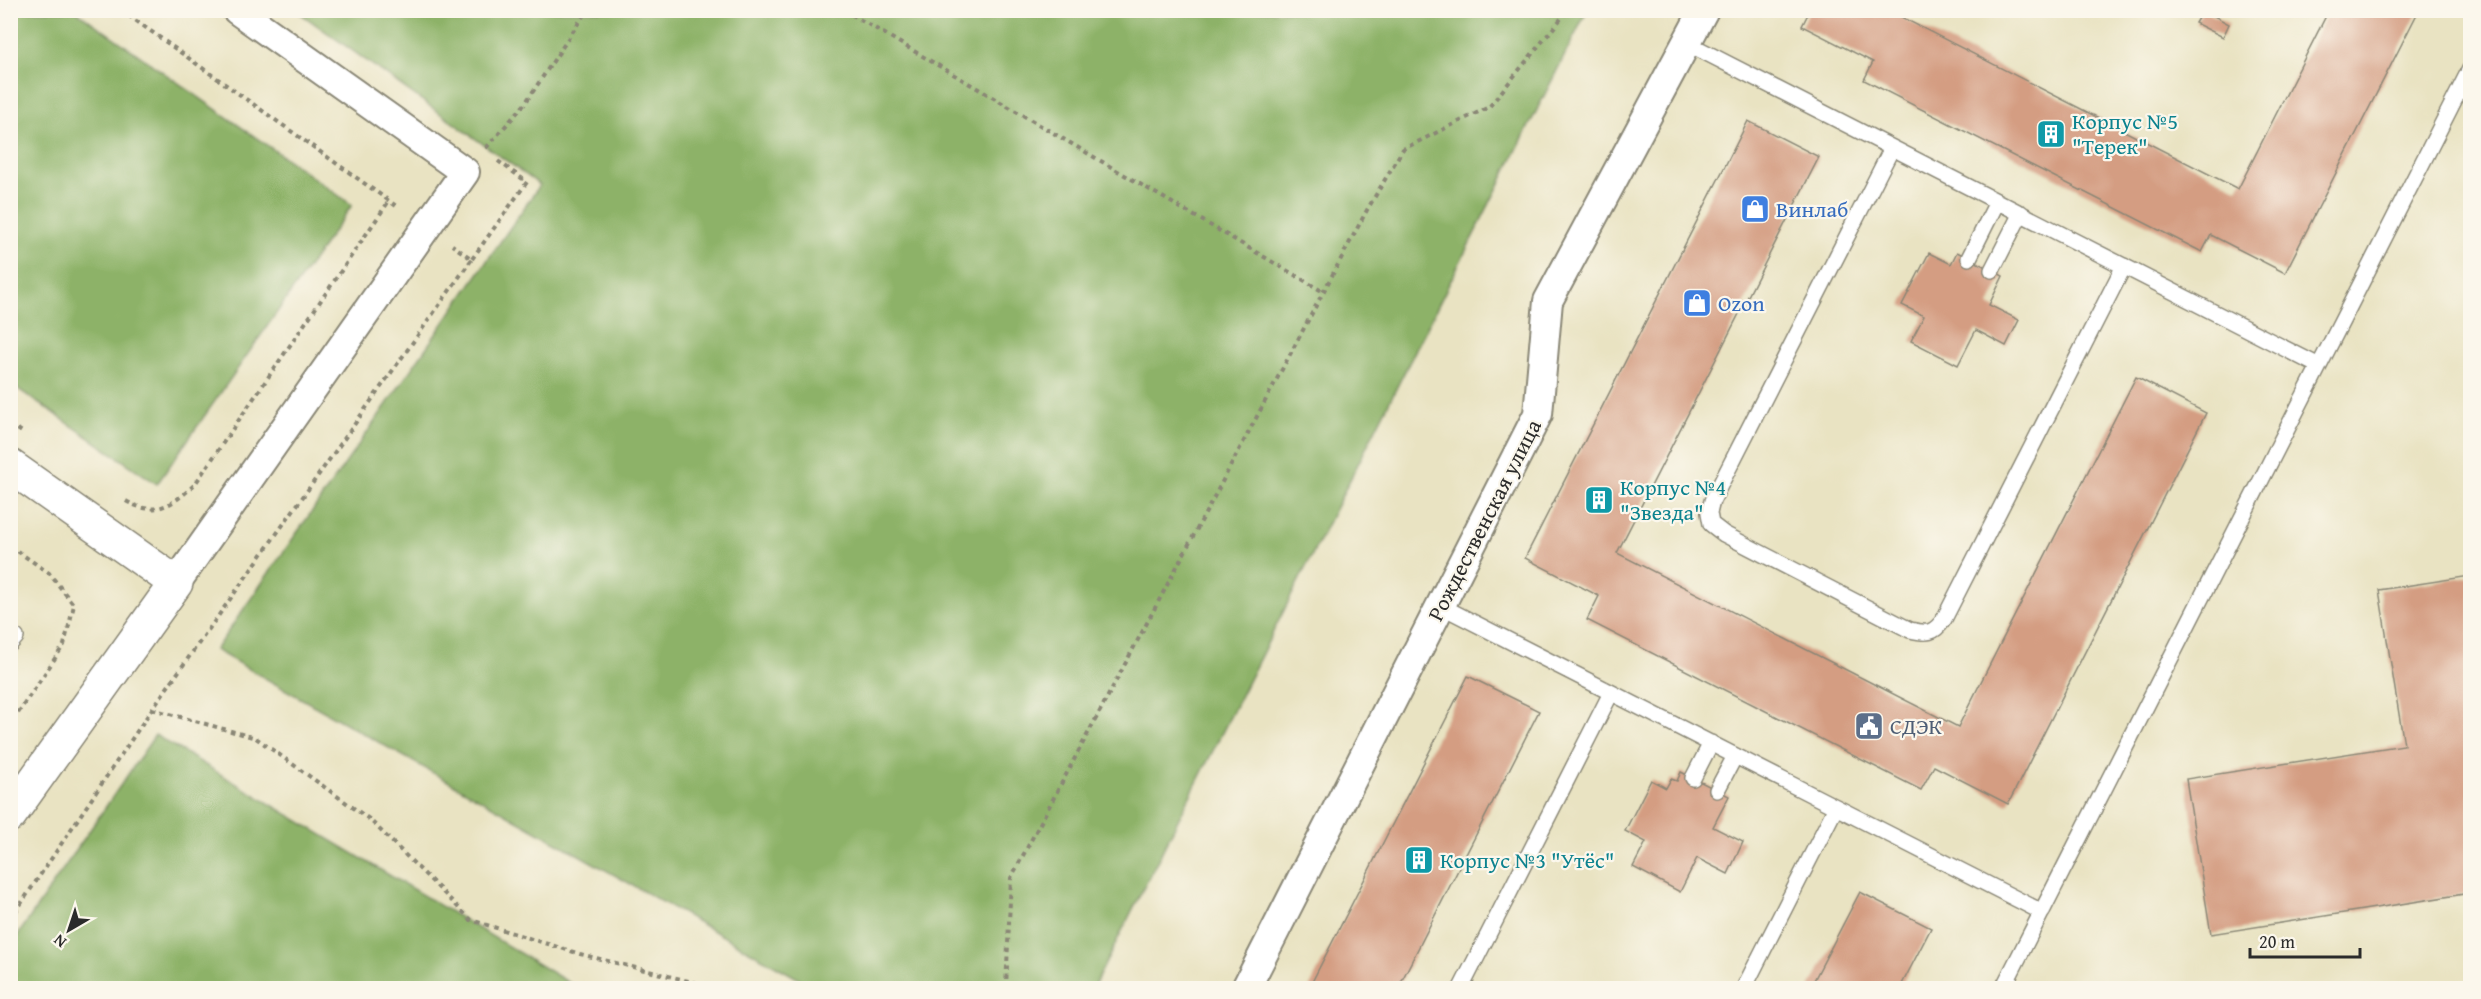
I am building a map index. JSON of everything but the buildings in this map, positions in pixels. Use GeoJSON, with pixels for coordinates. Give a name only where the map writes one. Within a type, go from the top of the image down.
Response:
{"type":"FeatureCollection","features":[{"type":"Feature","properties":{"kind":"street"},"geometry":{"type":"LineString","coordinates":[[10,815],[465,172],[237,10]]}},
{"type":"Feature","properties":{"kind":"street","name":"Рождественская улица"},"geometry":{"type":"LineString","coordinates":[[1246,988],[1538,414],[1548,301],[1704,10]]}},
{"type":"Feature","properties":{"kind":"street"},"geometry":{"type":"LineString","coordinates":[[10,466],[176,583]]}},
{"type":"Feature","properties":{"kind":"lane"},"geometry":{"type":"LineString","coordinates":[[1687,43],[2319,366]]}},
{"type":"Feature","properties":{"kind":"lane"},"geometry":{"type":"LineString","coordinates":[[2003,988],[2470,69]]}},
{"type":"Feature","properties":{"kind":"lane"},"geometry":{"type":"LineString","coordinates":[[1892,148],[1712,501],[1709,513],[1711,524],[1724,534],[1900,624],[1927,634],[1937,630],[1944,619],[2124,266]]}},
{"type":"Feature","properties":{"kind":"lane"},"geometry":{"type":"LineString","coordinates":[[1969,258],[1997,201]]}},
{"type":"Feature","properties":{"kind":"lane"},"geometry":{"type":"LineString","coordinates":[[1992,270],[2021,213]]}},
{"type":"Feature","properties":{"kind":"lane"},"geometry":{"type":"LineString","coordinates":[[1441,606],[2042,912]]}},
{"type":"Feature","properties":{"kind":"lane"},"geometry":{"type":"LineString","coordinates":[[1461,988],[1611,693]]}},
{"type":"Feature","properties":{"kind":"lane"},"geometry":{"type":"LineString","coordinates":[[1693,778],[1711,744]]}},
{"type":"Feature","properties":{"kind":"lane"},"geometry":{"type":"LineString","coordinates":[[1717,790],[1734,756]]}},
{"type":"Feature","properties":{"kind":"lane"},"geometry":{"type":"LineString","coordinates":[[1744,988],[1836,807]]}},
{"type":"Feature","properties":{"kind":"path"},"geometry":{"type":"LineString","coordinates":[[10,920],[152,709],[472,259],[121,10]]}},
{"type":"Feature","properties":{"kind":"path"},"geometry":{"type":"LineString","coordinates":[[465,172],[524,105],[586,10]]}},
{"type":"Feature","properties":{"kind":"path"},"geometry":{"type":"LineString","coordinates":[[844,10],[1322,291]]}},
{"type":"Feature","properties":{"kind":"path"},"geometry":{"type":"LineString","coordinates":[[1006,988],[1011,878],[1322,291],[1403,149],[1489,107],[1568,10]]}},
{"type":"Feature","properties":{"kind":"path"},"geometry":{"type":"LineString","coordinates":[[118,496],[135,507],[163,508],[175,502],[195,484],[389,201]]}},
{"type":"Feature","properties":{"kind":"path"},"geometry":{"type":"LineString","coordinates":[[10,546],[49,573],[74,605],[64,645],[10,725]]}},
{"type":"Feature","properties":{"kind":"path"},"geometry":{"type":"LineString","coordinates":[[152,709],[256,738],[369,819],[471,920],[580,954],[717,988]]}},
{"type":"Feature","properties":{"kind":"green space"},"geometry":{"type":"Polygon","coordinates":[[[10,11],[76,11],[352,205],[157,484],[11,384],[10,11]]]}},
{"type":"Feature","properties":{"kind":"green space"},"geometry":{"type":"Polygon","coordinates":[[[297,11],[1587,11],[1093,988],[815,988],[215,650],[540,185],[297,11]]]}},
{"type":"Feature","properties":{"kind":"green space"},"geometry":{"type":"Polygon","coordinates":[[[155,735],[578,988],[11,988],[11,945],[155,735]]]}},
{"type":"Feature","properties":{"kind":"place","name":"Корпус №5 \"Терек\""},"geometry":{"type":"Point","coordinates":[2051,134]}},
{"type":"Feature","properties":{"kind":"place","name":"Винлаб"},"geometry":{"type":"Point","coordinates":[1755,209]}},
{"type":"Feature","properties":{"kind":"place","name":"Ozon"},"geometry":{"type":"Point","coordinates":[1697,303]}},
{"type":"Feature","properties":{"kind":"place","name":"Корпус №4 \"Звезда\""},"geometry":{"type":"Point","coordinates":[1599,500]}},
{"type":"Feature","properties":{"kind":"place","name":"СДЭК"},"geometry":{"type":"Point","coordinates":[1869,726]}},
{"type":"Feature","properties":{"kind":"place","name":"Корпус №3 \"Утёс\""},"geometry":{"type":"Point","coordinates":[1419,860]}}]}
